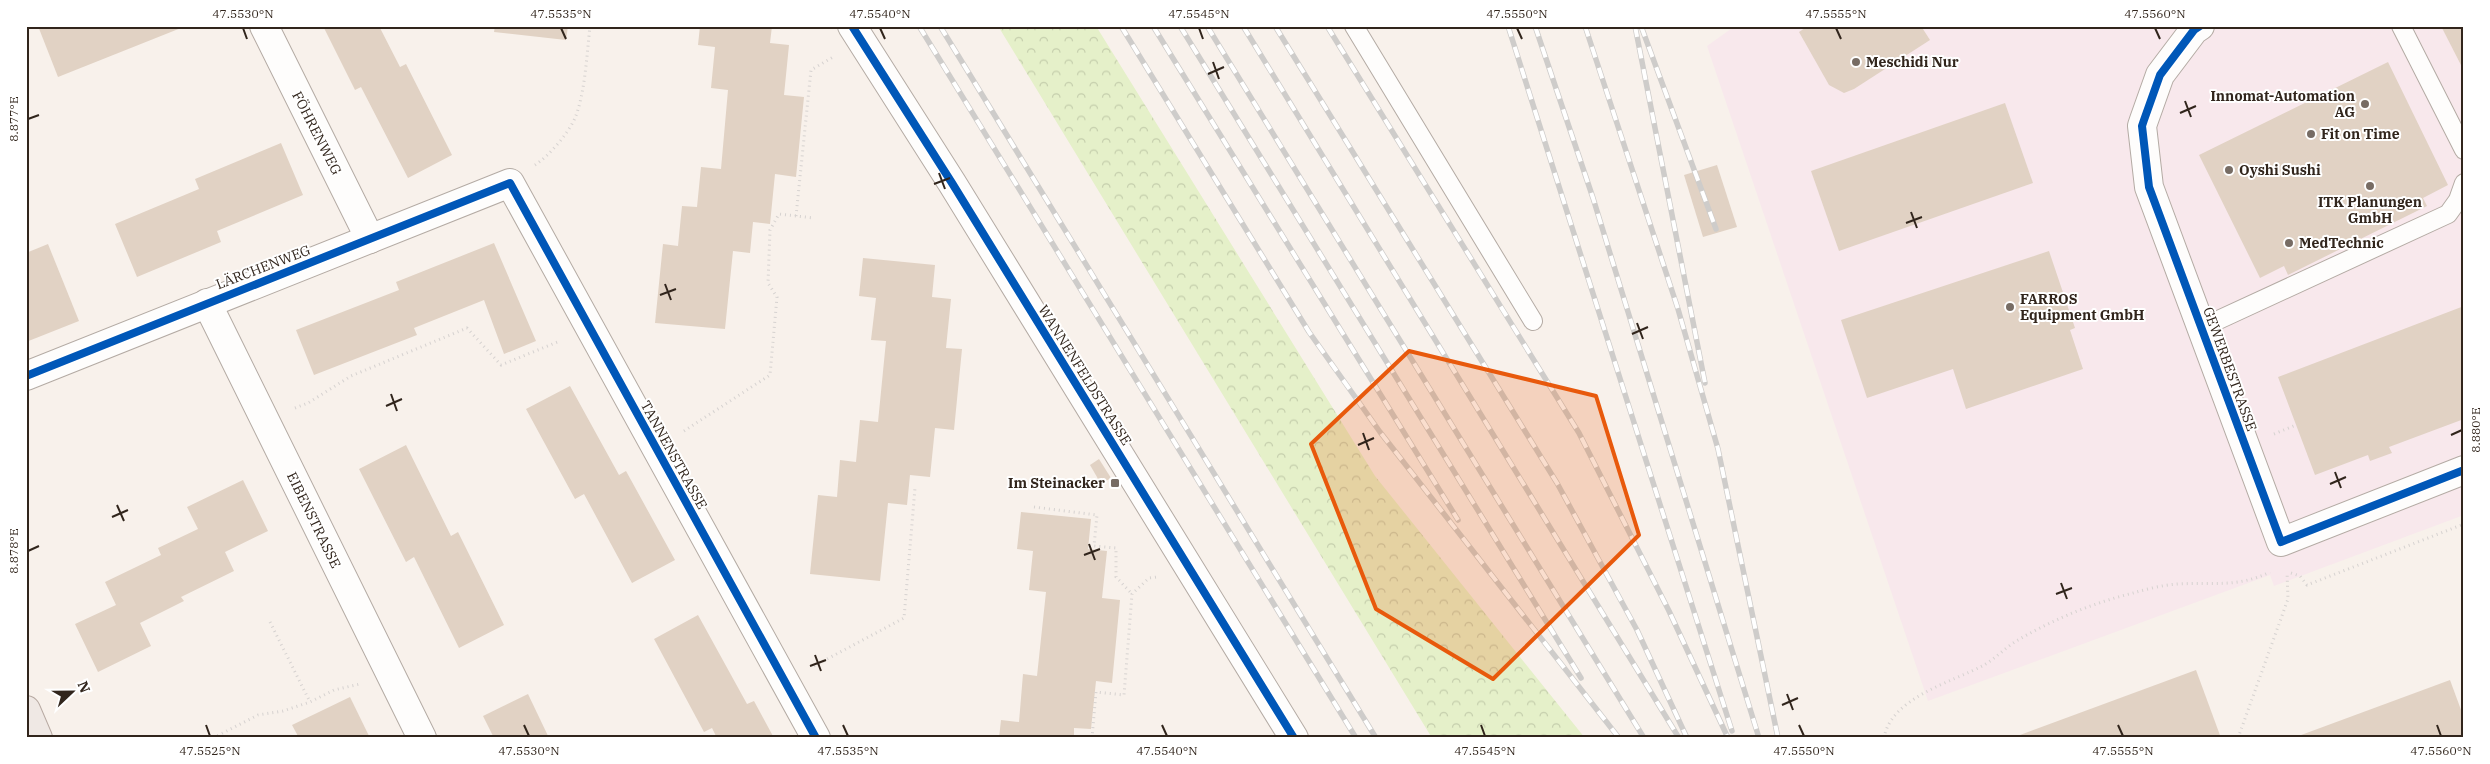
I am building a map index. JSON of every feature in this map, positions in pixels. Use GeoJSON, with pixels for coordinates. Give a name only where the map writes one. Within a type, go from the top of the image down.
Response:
{"type":"FeatureCollection","features":[{"type":"Feature","properties":{"kind":"main road"},"geometry":{"type":"LineString","coordinates":[[26,710],[38,738]]}},
{"type":"Feature","properties":{"kind":"street","name":"FÖHRENWEG"},"geometry":{"type":"LineString","coordinates":[[264,26],[370,239]]}},
{"type":"Feature","properties":{"kind":"street","name":"GEWERBESTRASSE"},"geometry":{"type":"LineString","coordinates":[[2200,26],[2194,30],[2160,75],[2142,126],[2149,187],[2282,553]]}},
{"type":"Feature","properties":{"kind":"street","name":"WANNENFELDSTRASSE"},"geometry":{"type":"LineString","coordinates":[[856,33],[1294,738]]}},
{"type":"Feature","properties":{"kind":"street","name":"LÄRCHENWEG"},"geometry":{"type":"LineString","coordinates":[[26,376],[510,184]]}},
{"type":"Feature","properties":{"kind":"street","name":"TANNENSTRASSE"},"geometry":{"type":"LineString","coordinates":[[510,184],[816,738]]}},
{"type":"Feature","properties":{"kind":"street","name":"EIBENSTRASSE"},"geometry":{"type":"LineString","coordinates":[[207,303],[422,738]]}},
{"type":"Feature","properties":{"kind":"street"},"geometry":{"type":"LineString","coordinates":[[2282,553],[2464,470]]}},
{"type":"Feature","properties":{"kind":"lane"},"geometry":{"type":"LineString","coordinates":[[1354,26],[1533,321]]}},
{"type":"Feature","properties":{"kind":"lane"},"geometry":{"type":"LineString","coordinates":[[2401,26],[2464,150]]}},
{"type":"Feature","properties":{"kind":"lane"},"geometry":{"type":"LineString","coordinates":[[2201,328],[2448,214],[2458,200],[2464,183]]}},
{"type":"Feature","properties":{"kind":"path"},"geometry":{"type":"LineString","coordinates":[[510,184],[548,156],[575,119],[586,70],[590,26]]}},
{"type":"Feature","properties":{"kind":"path"},"geometry":{"type":"LineString","coordinates":[[796,216],[811,70],[856,33]]}},
{"type":"Feature","properties":{"kind":"path"},"geometry":{"type":"LineString","coordinates":[[656,448],[770,375],[777,297],[768,283],[770,230],[779,214],[814,218]]}},
{"type":"Feature","properties":{"kind":"path"},"geometry":{"type":"LineString","coordinates":[[265,421],[308,403],[351,376],[467,328],[501,365],[591,329]]}},
{"type":"Feature","properties":{"kind":"path"},"geometry":{"type":"LineString","coordinates":[[2270,436],[2296,425]]}},
{"type":"Feature","properties":{"kind":"path"},"geometry":{"type":"LineString","coordinates":[[785,682],[904,618],[914,488]]}},
{"type":"Feature","properties":{"kind":"path"},"geometry":{"type":"LineString","coordinates":[[1034,507],[1097,515],[1094,546],[1116,548],[1116,576],[1132,594]]}},
{"type":"Feature","properties":{"kind":"path"},"geometry":{"type":"LineString","coordinates":[[2288,572],[2300,576],[2307,585],[2464,524]]}},
{"type":"Feature","properties":{"kind":"path"},"geometry":{"type":"LineString","coordinates":[[2238,738],[2288,599],[2288,572],[2282,553]]}},
{"type":"Feature","properties":{"kind":"path"},"geometry":{"type":"LineString","coordinates":[[1884,738],[1885,732],[1900,709],[1924,693],[1986,664],[2017,640],[2078,610],[2134,592],[2176,584],[2232,584],[2247,581],[2269,572],[2282,553]]}},
{"type":"Feature","properties":{"kind":"path"},"geometry":{"type":"LineString","coordinates":[[1092,738],[1096,692],[1124,695],[1132,594],[1149,578],[1168,577],[1188,565]]}},
{"type":"Feature","properties":{"kind":"path"},"geometry":{"type":"LineString","coordinates":[[270,622],[310,702]]}},
{"type":"Feature","properties":{"kind":"path"},"geometry":{"type":"LineString","coordinates":[[213,738],[258,715],[283,711],[310,702],[342,687],[362,683],[366,691]]}},
{"type":"Feature","properties":{"kind":"highlighted area"},"geometry":{"type":"Polygon","coordinates":[[[1409,351],[1596,396],[1639,535],[1493,679],[1376,609],[1311,444],[1409,351]]]}},
{"type":"Feature","properties":{"kind":"shaded area"},"geometry":{"type":"Polygon","coordinates":[[[1735,26],[2464,26],[2464,515],[2274,586],[2270,575],[1928,701],[1707,46],[1735,26]]]}},
{"type":"Feature","properties":{"kind":"green space"},"geometry":{"type":"Polygon","coordinates":[[[998,26],[1096,26],[1375,476],[1585,738],[1432,738],[998,26]]]}},
{"type":"Feature","properties":{"kind":"building"},"geometry":{"type":"Polygon","coordinates":[[[38,26],[186,26],[58,77],[38,26]]]}},
{"type":"Feature","properties":{"kind":"building"},"geometry":{"type":"Polygon","coordinates":[[[323,26],[379,26],[400,67],[406,64],[452,155],[408,178],[361,87],[355,90],[323,26]]]}},
{"type":"Feature","properties":{"kind":"building"},"geometry":{"type":"Polygon","coordinates":[[[495,26],[568,26],[566,40],[494,32],[495,26]]]}},
{"type":"Feature","properties":{"kind":"building"},"geometry":{"type":"Polygon","coordinates":[[[700,26],[772,26],[770,43],[789,45],[784,95],[804,97],[796,177],[775,174],[770,224],[753,222],[750,253],[733,251],[725,329],[655,323],[663,244],[678,246],[682,206],[697,207],[701,167],[721,169],[728,90],[711,88],[715,47],[698,45],[700,26]]]}},
{"type":"Feature","properties":{"kind":"building","name":"Meschidi Nur"},"geometry":{"type":"Polygon","coordinates":[[[1808,26],[1921,26],[1930,40],[1854,89],[1844,93],[1829,85],[1799,32],[1808,26]]]}},
{"type":"Feature","properties":{"kind":"building"},"geometry":{"type":"Polygon","coordinates":[[[2441,26],[2464,26],[2464,71],[2441,26]]]}},
{"type":"Feature","properties":{"kind":"building"},"geometry":{"type":"Polygon","coordinates":[[[2388,62],[2448,185],[2423,198],[2427,206],[2288,275],[2284,266],[2260,278],[2199,155],[2388,62]]]}},
{"type":"Feature","properties":{"kind":"building"},"geometry":{"type":"Polygon","coordinates":[[[2005,103],[2033,183],[1839,251],[1811,171],[2005,103]]]}},
{"type":"Feature","properties":{"kind":"building"},"geometry":{"type":"Polygon","coordinates":[[[281,143],[303,195],[217,231],[221,242],[137,277],[115,224],[199,189],[195,179],[281,143]]]}},
{"type":"Feature","properties":{"kind":"building"},"geometry":{"type":"Polygon","coordinates":[[[1717,165],[1737,227],[1703,237],[1684,175],[1717,165]]]}},
{"type":"Feature","properties":{"kind":"building"},"geometry":{"type":"Polygon","coordinates":[[[494,243],[536,341],[504,354],[484,300],[414,328],[417,335],[314,375],[296,330],[399,290],[396,282],[494,243]]]}},
{"type":"Feature","properties":{"kind":"building"},"geometry":{"type":"Polygon","coordinates":[[[48,244],[79,321],[26,342],[26,253],[48,244]]]}},
{"type":"Feature","properties":{"kind":"building"},"geometry":{"type":"Polygon","coordinates":[[[2049,251],[2075,328],[2070,330],[2083,369],[1966,409],[1953,369],[1867,398],[1841,320],[2049,251]]]}},
{"type":"Feature","properties":{"kind":"building"},"geometry":{"type":"Polygon","coordinates":[[[863,258],[935,265],[932,297],[951,299],[946,348],[962,349],[954,430],[935,428],[930,477],[910,475],[907,505],[888,503],[880,581],[810,574],[818,495],[837,497],[840,460],[856,462],[860,420],[878,422],[886,341],[871,340],[876,298],[859,296],[863,258]]]}},
{"type":"Feature","properties":{"kind":"building"},"geometry":{"type":"Polygon","coordinates":[[[2464,306],[2464,419],[2389,447],[2392,453],[2370,461],[2368,455],[2315,475],[2278,377],[2464,306]]]}},
{"type":"Feature","properties":{"kind":"building"},"geometry":{"type":"Polygon","coordinates":[[[570,386],[619,475],[626,471],[675,560],[632,583],[584,494],[575,499],[526,409],[570,386]]]}},
{"type":"Feature","properties":{"kind":"building"},"geometry":{"type":"Polygon","coordinates":[[[406,445],[451,536],[458,532],[504,625],[459,648],[414,557],[406,562],[359,469],[406,445]]]}},
{"type":"Feature","properties":{"kind":"building"},"geometry":{"type":"Polygon","coordinates":[[[1099,459],[1111,478],[1101,484],[1090,465],[1099,459]]]}},
{"type":"Feature","properties":{"kind":"building"},"geometry":{"type":"Polygon","coordinates":[[[243,480],[268,531],[225,552],[234,571],[181,597],[184,601],[140,623],[151,646],[98,672],[75,624],[116,605],[105,582],[161,555],[158,548],[198,529],[187,507],[243,480]]]}},
{"type":"Feature","properties":{"kind":"building"},"geometry":{"type":"Polygon","coordinates":[[[1021,512],[1091,519],[1088,549],[1107,551],[1102,598],[1120,600],[1112,683],[1096,681],[1091,729],[1074,728],[1074,738],[999,738],[1001,720],[1019,722],[1023,674],[1037,676],[1046,592],[1029,590],[1033,551],[1017,549],[1021,512]]]}},
{"type":"Feature","properties":{"kind":"building"},"geometry":{"type":"Polygon","coordinates":[[[698,615],[747,704],[754,701],[774,738],[717,738],[712,728],[704,732],[654,639],[698,615]]]}},
{"type":"Feature","properties":{"kind":"building"},"geometry":{"type":"Polygon","coordinates":[[[2196,670],[2221,738],[2012,738],[2196,670]]]}},
{"type":"Feature","properties":{"kind":"building"},"geometry":{"type":"Polygon","coordinates":[[[2450,680],[2464,718],[2464,738],[2293,738],[2450,680]]]}},
{"type":"Feature","properties":{"kind":"building"},"geometry":{"type":"Polygon","coordinates":[[[528,694],[549,738],[494,738],[483,716],[528,694]]]}},
{"type":"Feature","properties":{"kind":"building"},"geometry":{"type":"Polygon","coordinates":[[[350,697],[370,738],[299,738],[292,725],[350,697]]]}},
{"type":"Feature","properties":{"kind":"railway"},"geometry":{"type":"LineString","coordinates":[[919,26],[1356,738]]}},
{"type":"Feature","properties":{"kind":"railway"},"geometry":{"type":"LineString","coordinates":[[940,26],[1376,738]]}},
{"type":"Feature","properties":{"kind":"railway"},"geometry":{"type":"LineString","coordinates":[[1121,26],[1309,332],[1380,432],[1619,738]]}},
{"type":"Feature","properties":{"kind":"railway"},"geometry":{"type":"LineString","coordinates":[[1153,26],[1458,520]]}},
{"type":"Feature","properties":{"kind":"railway"},"geometry":{"type":"LineString","coordinates":[[1180,26],[1581,678]]}},
{"type":"Feature","properties":{"kind":"railway"},"geometry":{"type":"LineString","coordinates":[[1207,26],[1644,738]]}},
{"type":"Feature","properties":{"kind":"railway"},"geometry":{"type":"LineString","coordinates":[[1243,26],[1679,738]]}},
{"type":"Feature","properties":{"kind":"railway"},"geometry":{"type":"LineString","coordinates":[[1275,26],[1557,483],[1637,630],[1687,738]]}},
{"type":"Feature","properties":{"kind":"railway"},"geometry":{"type":"LineString","coordinates":[[1327,26],[1579,433],[1669,611],[1728,738]]}},
{"type":"Feature","properties":{"kind":"railway"},"geometry":{"type":"LineString","coordinates":[[1508,26],[1732,731]]}},
{"type":"Feature","properties":{"kind":"railway"},"geometry":{"type":"LineString","coordinates":[[1535,26],[1593,198],[1759,738]]}},
{"type":"Feature","properties":{"kind":"railway"},"geometry":{"type":"LineString","coordinates":[[1585,26],[1678,309],[1718,449],[1778,738]]}},
{"type":"Feature","properties":{"kind":"railway"},"geometry":{"type":"LineString","coordinates":[[1635,26],[1705,383]]}},
{"type":"Feature","properties":{"kind":"railway"},"geometry":{"type":"LineString","coordinates":[[1641,26],[1716,229]]}},
{"type":"Feature","properties":{"kind":"cycle path"},"geometry":{"type":"LineString","coordinates":[[852,26],[952,183],[1294,738]]}},
{"type":"Feature","properties":{"kind":"cycle path"},"geometry":{"type":"LineString","coordinates":[[2200,26],[2194,30],[2160,75],[2142,126],[2149,187],[2281,542],[2464,470]]}},
{"type":"Feature","properties":{"kind":"cycle path"},"geometry":{"type":"LineString","coordinates":[[26,376],[510,183],[816,738]]}},
{"type":"Feature","properties":{"kind":"place","name":"Meschidi Nur"},"geometry":{"type":"Point","coordinates":[1856,62]}},
{"type":"Feature","properties":{"kind":"place","name":"Innomat-Automation AG"},"geometry":{"type":"Point","coordinates":[2365,104]}},
{"type":"Feature","properties":{"kind":"place","name":"Fit on Time"},"geometry":{"type":"Point","coordinates":[2311,134]}},
{"type":"Feature","properties":{"kind":"place","name":"Oyshi Sushi"},"geometry":{"type":"Point","coordinates":[2229,170]}},
{"type":"Feature","properties":{"kind":"place","name":"ITK Planungen GmbH"},"geometry":{"type":"Point","coordinates":[2370,186]}},
{"type":"Feature","properties":{"kind":"place","name":"MedTechnic"},"geometry":{"type":"Point","coordinates":[2289,243]}},
{"type":"Feature","properties":{"kind":"place","name":"FARROS Equipment GmbH"},"geometry":{"type":"Point","coordinates":[2010,307]}},
{"type":"Feature","properties":{"kind":"place","name":"Im Steinacker"},"geometry":{"type":"Point","coordinates":[1115,483]}}]}
